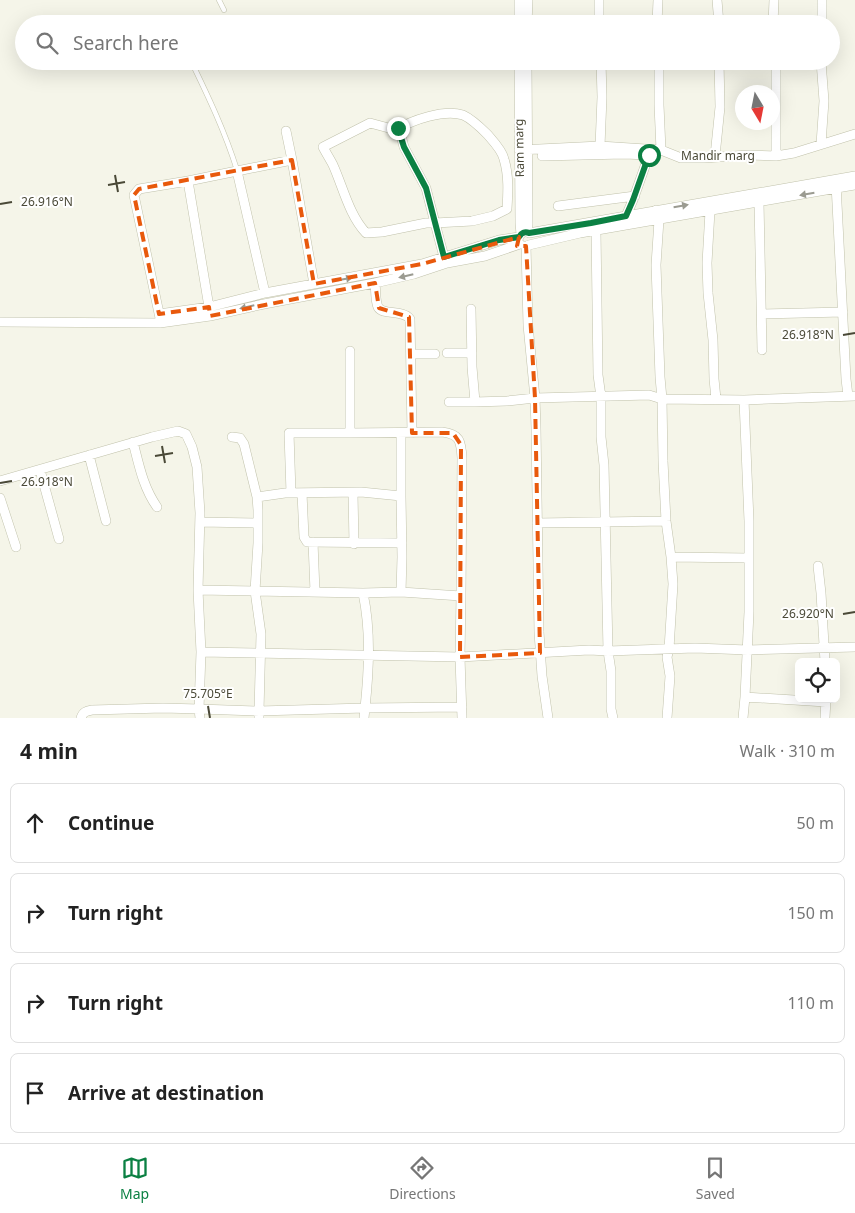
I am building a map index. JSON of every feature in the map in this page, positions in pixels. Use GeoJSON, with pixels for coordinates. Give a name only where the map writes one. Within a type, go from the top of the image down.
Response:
{"type":"FeatureCollection","features":[{"type":"Feature","properties":{"kind":"street"},"geometry":{"type":"LineString","coordinates":[[519,15],[520,0]]}},
{"type":"Feature","properties":{"kind":"street"},"geometry":{"type":"LineString","coordinates":[[527,15],[528,0]]}},
{"type":"Feature","properties":{"kind":"street"},"geometry":{"type":"LineString","coordinates":[[599,0],[599,15]]}},
{"type":"Feature","properties":{"kind":"street"},"geometry":{"type":"LineString","coordinates":[[657,15],[658,0]]}},
{"type":"Feature","properties":{"kind":"street"},"geometry":{"type":"LineString","coordinates":[[717,0],[718,15]]}},
{"type":"Feature","properties":{"kind":"street"},"geometry":{"type":"LineString","coordinates":[[773,15],[774,0]]}},
{"type":"Feature","properties":{"kind":"street"},"geometry":{"type":"LineString","coordinates":[[822,0],[822,15]]}},
{"type":"Feature","properties":{"kind":"street","name":"Ram marg"},"geometry":{"type":"LineString","coordinates":[[519,70],[518,103],[523,149],[520,223],[525,239],[528,324],[535,398],[540,653],[548,718]]}},
{"type":"Feature","properties":{"kind":"street"},"geometry":{"type":"LineString","coordinates":[[523,149],[527,70]]}},
{"type":"Feature","properties":{"kind":"street"},"geometry":{"type":"LineString","coordinates":[[600,70],[602,97],[600,146]]}},
{"type":"Feature","properties":{"kind":"street"},"geometry":{"type":"LineString","coordinates":[[659,70],[661,150]]}},
{"type":"Feature","properties":{"kind":"street"},"geometry":{"type":"LineString","coordinates":[[715,156],[720,107],[718,70]]}},
{"type":"Feature","properties":{"kind":"street"},"geometry":{"type":"LineString","coordinates":[[776,70],[776,156]]}},
{"type":"Feature","properties":{"kind":"street"},"geometry":{"type":"LineString","coordinates":[[821,144],[824,101],[822,70]]}},
{"type":"Feature","properties":{"kind":"street"},"geometry":{"type":"LineString","coordinates":[[447,114],[462,115],[479,126],[494,141],[504,158],[508,182],[507,209],[493,216],[472,221],[435,223],[426,222],[382,232],[366,233],[346,200],[332,163],[323,147],[370,123],[396,130],[426,117],[447,114]]}},
{"type":"Feature","properties":{"kind":"street"},"geometry":{"type":"LineString","coordinates":[[398,128],[404,147],[426,188],[444,257]]}},
{"type":"Feature","properties":{"kind":"street"},"geometry":{"type":"LineString","coordinates":[[286,131],[314,284]]}},
{"type":"Feature","properties":{"kind":"street","name":"Mandir marg"},"geometry":{"type":"LineString","coordinates":[[523,149],[600,146],[661,150],[681,158],[749,155],[776,156],[794,153],[855,134]]}},
{"type":"Feature","properties":{"kind":"street"},"geometry":{"type":"LineString","coordinates":[[542,156],[649,155],[626,216]]}},
{"type":"Feature","properties":{"kind":"street"},"geometry":{"type":"LineString","coordinates":[[160,318],[134,195],[139,189],[292,160]]}},
{"type":"Feature","properties":{"kind":"street"},"geometry":{"type":"LineString","coordinates":[[237,171],[265,294]]}},
{"type":"Feature","properties":{"kind":"street"},"geometry":{"type":"LineString","coordinates":[[709,206],[759,202],[836,184],[855,176]]}},
{"type":"Feature","properties":{"kind":"street"},"geometry":{"type":"LineString","coordinates":[[188,181],[210,311]]}},
{"type":"Feature","properties":{"kind":"street"},"geometry":{"type":"LineString","coordinates":[[594,227],[836,184],[855,185]]}},
{"type":"Feature","properties":{"kind":"street"},"geometry":{"type":"LineString","coordinates":[[449,402],[649,395],[662,399],[744,400],[852,396],[846,379],[836,184]]}},
{"type":"Feature","properties":{"kind":"street"},"geometry":{"type":"LineString","coordinates":[[558,206],[635,196]]}},
{"type":"Feature","properties":{"kind":"street"},"geometry":{"type":"LineString","coordinates":[[759,202],[762,350]]}},
{"type":"Feature","properties":{"kind":"street"},"geometry":{"type":"LineString","coordinates":[[709,206],[708,293],[716,399]]}},
{"type":"Feature","properties":{"kind":"street"},"geometry":{"type":"LineString","coordinates":[[210,311],[265,294],[422,264],[499,240],[562,237],[626,216],[657,215]]}},
{"type":"Feature","properties":{"kind":"street"},"geometry":{"type":"LineString","coordinates":[[657,215],[656,265],[662,399],[662,461],[673,584],[667,658],[670,676],[667,718]]}},
{"type":"Feature","properties":{"kind":"street"},"geometry":{"type":"LineString","coordinates":[[594,227],[598,375],[601,397],[601,437],[604,465],[608,651],[611,671],[611,709],[613,718]]}},
{"type":"Feature","properties":{"kind":"street"},"geometry":{"type":"LineString","coordinates":[[0,322],[160,318],[264,304],[414,274],[447,264],[485,256],[525,239]]}},
{"type":"Feature","properties":{"kind":"street"},"geometry":{"type":"LineString","coordinates":[[375,283],[376,299],[379,308],[382,311],[403,314],[410,319],[412,433]]}},
{"type":"Feature","properties":{"kind":"street"},"geometry":{"type":"LineString","coordinates":[[471,309],[475,402]]}},
{"type":"Feature","properties":{"kind":"street"},"geometry":{"type":"LineString","coordinates":[[762,314],[842,312]]}},
{"type":"Feature","properties":{"kind":"street"},"geometry":{"type":"LineString","coordinates":[[350,351],[350,433]]}},
{"type":"Feature","properties":{"kind":"street"},"geometry":{"type":"LineString","coordinates":[[447,353],[472,353]]}},
{"type":"Feature","properties":{"kind":"street"},"geometry":{"type":"LineString","coordinates":[[410,354],[435,354]]}},
{"type":"Feature","properties":{"kind":"street"},"geometry":{"type":"LineString","coordinates":[[743,718],[749,612],[749,521],[744,400]]}},
{"type":"Feature","properties":{"kind":"street"},"geometry":{"type":"LineString","coordinates":[[0,481],[133,442],[178,432],[186,434],[190,441],[197,467],[200,522],[198,590],[201,652],[200,714]]}},
{"type":"Feature","properties":{"kind":"street"},"geometry":{"type":"LineString","coordinates":[[291,493],[289,433],[452,433],[458,438],[461,445],[460,657],[462,718]]}},
{"type":"Feature","properties":{"kind":"street"},"geometry":{"type":"LineString","coordinates":[[401,433],[401,592]]}},
{"type":"Feature","properties":{"kind":"street"},"geometry":{"type":"LineString","coordinates":[[232,437],[240,438],[244,444],[256,497],[258,543],[255,591],[261,634],[259,714]]}},
{"type":"Feature","properties":{"kind":"street"},"geometry":{"type":"LineString","coordinates":[[133,442],[144,482],[151,499],[157,507]]}},
{"type":"Feature","properties":{"kind":"street"},"geometry":{"type":"LineString","coordinates":[[89,455],[106,521]]}},
{"type":"Feature","properties":{"kind":"street"},"geometry":{"type":"LineString","coordinates":[[40,470],[59,539]]}},
{"type":"Feature","properties":{"kind":"street"},"geometry":{"type":"LineString","coordinates":[[256,497],[291,493],[353,492],[401,496]]}},
{"type":"Feature","properties":{"kind":"street"},"geometry":{"type":"LineString","coordinates":[[353,492],[354,544]]}},
{"type":"Feature","properties":{"kind":"street"},"geometry":{"type":"LineString","coordinates":[[302,493],[304,537],[307,542],[402,544]]}},
{"type":"Feature","properties":{"kind":"street"},"geometry":{"type":"LineString","coordinates":[[0,498],[16,547]]}},
{"type":"Feature","properties":{"kind":"street"},"geometry":{"type":"LineString","coordinates":[[537,523],[666,520]]}},
{"type":"Feature","properties":{"kind":"street"},"geometry":{"type":"LineString","coordinates":[[200,522],[258,523]]}},
{"type":"Feature","properties":{"kind":"street"},"geometry":{"type":"LineString","coordinates":[[313,542],[315,592]]}},
{"type":"Feature","properties":{"kind":"street"},"geometry":{"type":"LineString","coordinates":[[671,558],[749,558]]}},
{"type":"Feature","properties":{"kind":"street"},"geometry":{"type":"LineString","coordinates":[[818,566],[825,658]]}},
{"type":"Feature","properties":{"kind":"street"},"geometry":{"type":"LineString","coordinates":[[198,590],[401,592],[460,596]]}},
{"type":"Feature","properties":{"kind":"street"},"geometry":{"type":"LineString","coordinates":[[363,593],[367,612],[368,656],[364,718]]}},
{"type":"Feature","properties":{"kind":"street"},"geometry":{"type":"LineString","coordinates":[[201,652],[460,657],[589,650],[695,648],[748,650],[855,647]]}},
{"type":"Feature","properties":{"kind":"street"},"geometry":{"type":"LineString","coordinates":[[745,697],[795,699]]}},
{"type":"Feature","properties":{"kind":"street"},"geometry":{"type":"LineString","coordinates":[[825,718],[826,703]]}},
{"type":"Feature","properties":{"kind":"street"},"geometry":{"type":"LineString","coordinates":[[81,718],[86,711],[138,713],[163,708],[200,714],[259,714],[365,708],[462,707]]}},
{"type":"Feature","properties":{"kind":"lane"},"geometry":{"type":"LineString","coordinates":[[219,0],[224,10]]}},
{"type":"Feature","properties":{"kind":"lane"},"geometry":{"type":"LineString","coordinates":[[195,70],[226,137],[237,171]]}},
{"type":"Feature","properties":{"kind":"highlighted area"},"geometry":{"type":"Polygon","coordinates":[[[292,160],[314,284],[422,264],[519,237],[517,246],[526,246],[535,398],[540,653],[460,657],[461,445],[453,433],[412,433],[409,317],[379,308],[375,283],[210,316],[209,307],[159,314],[134,195],[139,189],[292,160]]]}},
{"type":"Feature","properties":{"kind":"route"},"geometry":{"type":"LineString","coordinates":[[398,128],[404,147],[426,188],[444,257],[499,240],[519,237],[525,232],[529,233],[626,216],[649,155]]}}]}
